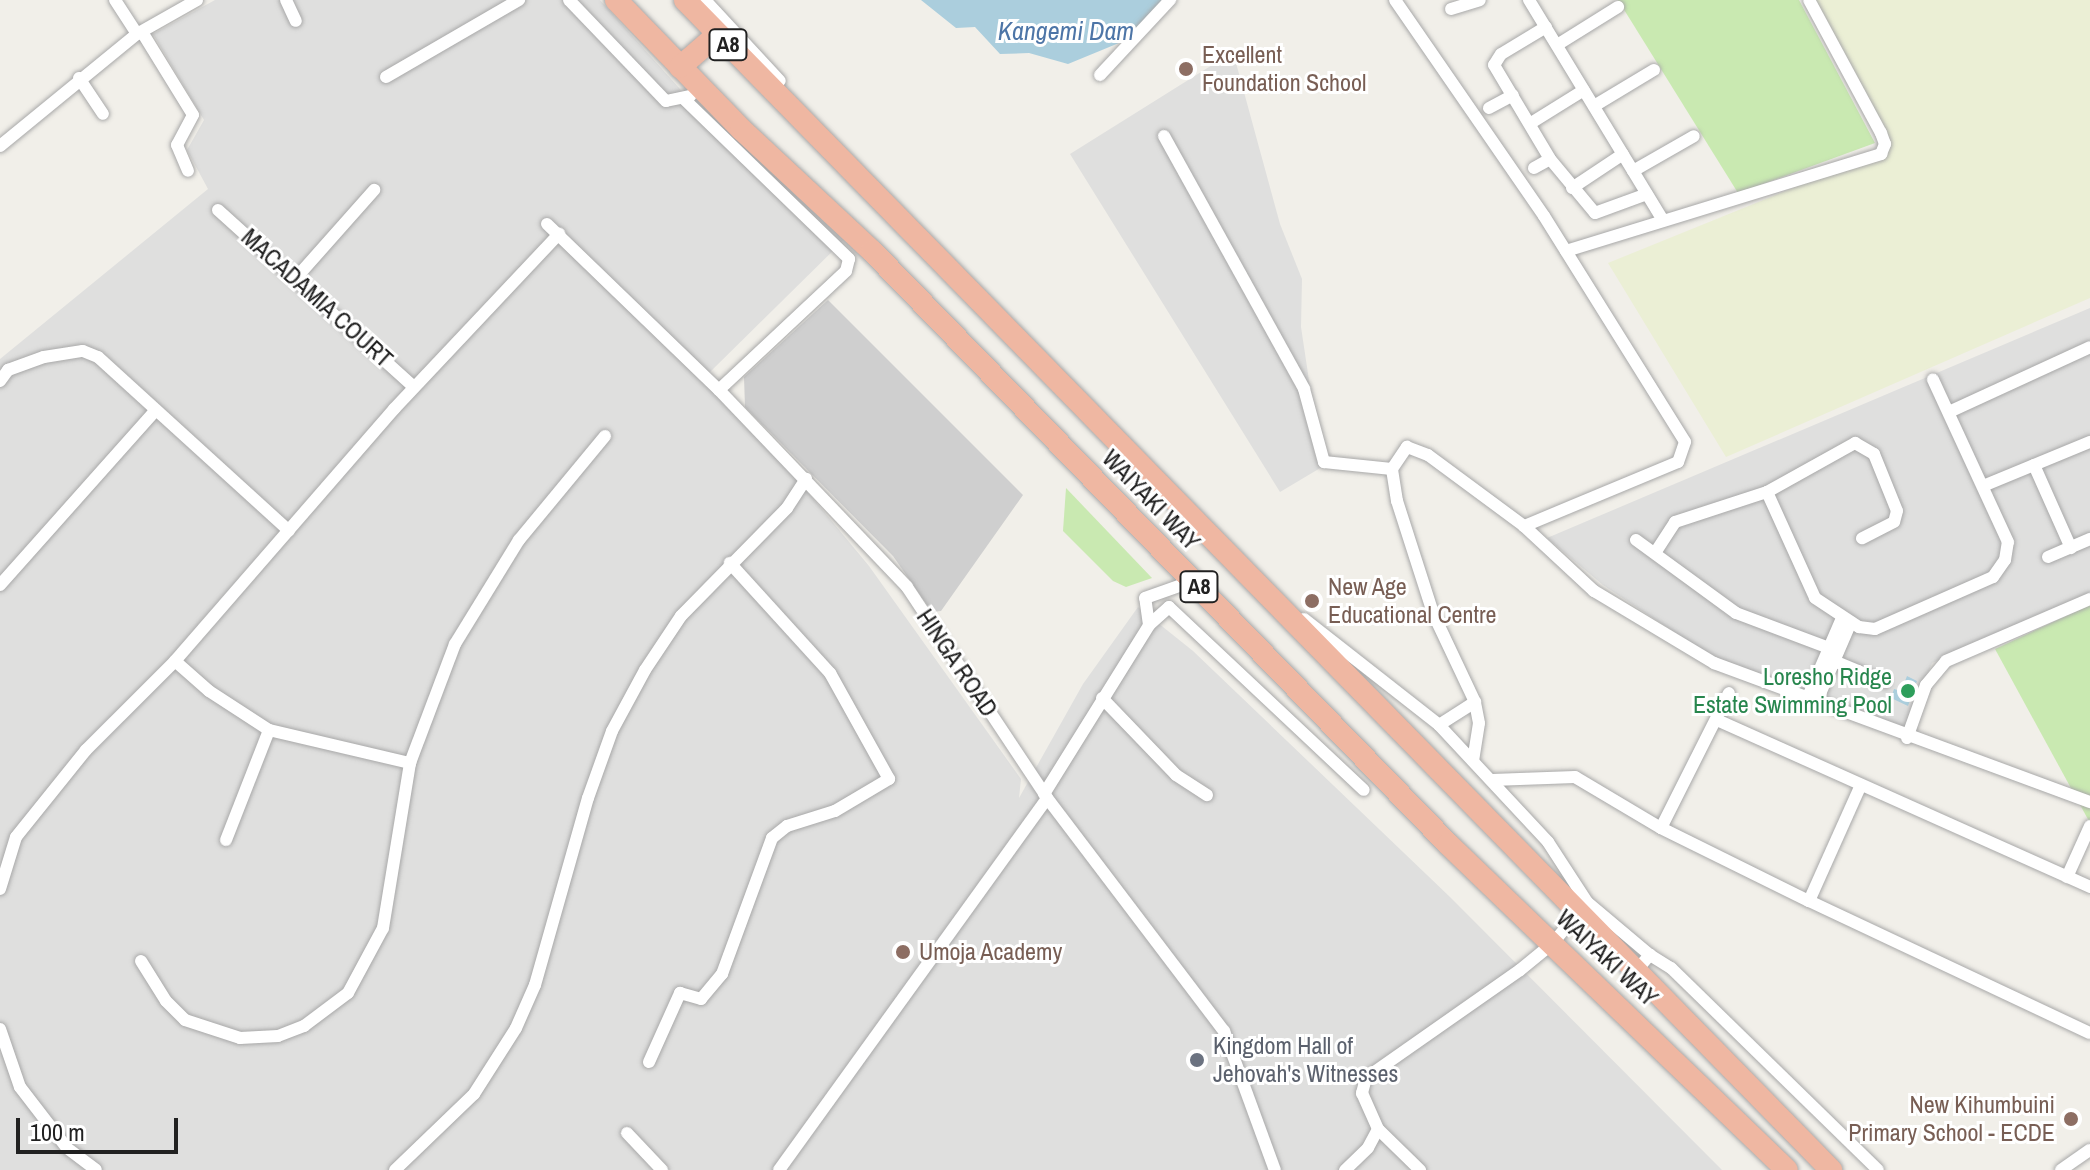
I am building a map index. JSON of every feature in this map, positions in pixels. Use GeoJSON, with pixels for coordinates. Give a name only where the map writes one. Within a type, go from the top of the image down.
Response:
{"type":"FeatureCollection","features":[{"type":"Feature","properties":{"kind":"highway","name":"WAIYAKI WAY"},"geometry":{"type":"LineString","coordinates":[[616,0],[680,67],[692,94],[839,232],[1193,581],[1437,834],[1787,1170]]}},
{"type":"Feature","properties":{"kind":"highway","name":"WAIYAKI WAY"},"geometry":{"type":"LineString","coordinates":[[685,0],[1257,581],[1582,908],[1642,964],[1821,1167]]}},
{"type":"Feature","properties":{"kind":"highway"},"geometry":{"type":"LineString","coordinates":[[680,67],[717,35]]}},
{"type":"Feature","properties":{"kind":"street"},"geometry":{"type":"LineString","coordinates":[[115,0],[193,115],[177,145],[188,171]]}},
{"type":"Feature","properties":{"kind":"street"},"geometry":{"type":"LineString","coordinates":[[0,146],[79,78],[139,33],[197,0]]}},
{"type":"Feature","properties":{"kind":"street"},"geometry":{"type":"LineString","coordinates":[[286,0],[296,21]]}},
{"type":"Feature","properties":{"kind":"street"},"geometry":{"type":"LineString","coordinates":[[386,77],[519,0]]}},
{"type":"Feature","properties":{"kind":"street"},"geometry":{"type":"LineString","coordinates":[[569,0],[666,101],[692,94]]}},
{"type":"Feature","properties":{"kind":"street"},"geometry":{"type":"LineString","coordinates":[[705,0],[780,81]]}},
{"type":"Feature","properties":{"kind":"street"},"geometry":{"type":"LineString","coordinates":[[1100,75],[1170,0]]}},
{"type":"Feature","properties":{"kind":"street"},"geometry":{"type":"LineString","coordinates":[[1395,0],[1566,251],[1683,434],[1685,449],[1678,462],[1524,526]]}},
{"type":"Feature","properties":{"kind":"street"},"geometry":{"type":"LineString","coordinates":[[1451,9],[1480,0]]}},
{"type":"Feature","properties":{"kind":"street"},"geometry":{"type":"LineString","coordinates":[[1566,251],[1663,220],[1791,185],[1884,150],[1881,133],[1809,0]]}},
{"type":"Feature","properties":{"kind":"street"},"geometry":{"type":"LineString","coordinates":[[1531,1],[1663,220]]}},
{"type":"Feature","properties":{"kind":"street"},"geometry":{"type":"LineString","coordinates":[[1557,45],[1618,7]]}},
{"type":"Feature","properties":{"kind":"street"},"geometry":{"type":"LineString","coordinates":[[1546,27],[1494,60],[1550,159],[1572,188],[1599,214],[1647,194]]}},
{"type":"Feature","properties":{"kind":"street"},"geometry":{"type":"LineString","coordinates":[[1594,106],[1654,70]]}},
{"type":"Feature","properties":{"kind":"street"},"geometry":{"type":"LineString","coordinates":[[79,78],[103,114]]}},
{"type":"Feature","properties":{"kind":"street"},"geometry":{"type":"LineString","coordinates":[[1531,123],[1584,90]]}},
{"type":"Feature","properties":{"kind":"street"},"geometry":{"type":"LineString","coordinates":[[1489,108],[1513,95]]}},
{"type":"Feature","properties":{"kind":"street"},"geometry":{"type":"LineString","coordinates":[[1164,136],[1304,389],[1324,462],[1392,469]]}},
{"type":"Feature","properties":{"kind":"street"},"geometry":{"type":"LineString","coordinates":[[1633,171],[1694,136]]}},
{"type":"Feature","properties":{"kind":"street"},"geometry":{"type":"LineString","coordinates":[[1572,188],[1623,154]]}},
{"type":"Feature","properties":{"kind":"street"},"geometry":{"type":"LineString","coordinates":[[1534,168],[1550,159]]}},
{"type":"Feature","properties":{"kind":"street"},"geometry":{"type":"LineString","coordinates":[[296,278],[374,190]]}},
{"type":"Feature","properties":{"kind":"street","name":"MACADAMIA COURT"},"geometry":{"type":"LineString","coordinates":[[218,210],[414,387]]}},
{"type":"Feature","properties":{"kind":"street","name":"HINGA ROAD"},"geometry":{"type":"LineString","coordinates":[[547,224],[719,390],[907,587],[1046,796],[1224,1031],[1275,1170]]}},
{"type":"Feature","properties":{"kind":"street"},"geometry":{"type":"LineString","coordinates":[[719,390],[846,271],[849,259],[839,232]]}},
{"type":"Feature","properties":{"kind":"street"},"geometry":{"type":"LineString","coordinates":[[0,889],[16,837],[33,814],[175,661],[414,387],[559,234]]}},
{"type":"Feature","properties":{"kind":"street"},"geometry":{"type":"LineString","coordinates":[[1949,412],[2090,347]]}},
{"type":"Feature","properties":{"kind":"street"},"geometry":{"type":"LineString","coordinates":[[0,381],[8,370],[30,361],[83,351],[111,367],[289,531]]}},
{"type":"Feature","properties":{"kind":"street"},"geometry":{"type":"LineString","coordinates":[[1767,492],[1815,598],[1847,620],[1875,629],[1998,572],[2008,542],[1933,380]]}},
{"type":"Feature","properties":{"kind":"street"},"geometry":{"type":"LineString","coordinates":[[0,585],[156,410]]}},
{"type":"Feature","properties":{"kind":"street"},"geometry":{"type":"LineString","coordinates":[[141,961],[166,1001],[185,1020],[240,1038],[278,1036],[323,1015],[354,984],[383,928],[410,763],[455,644],[481,595],[605,436]]}},
{"type":"Feature","properties":{"kind":"street"},"geometry":{"type":"LineString","coordinates":[[1983,486],[2090,442]]}},
{"type":"Feature","properties":{"kind":"street"},"geometry":{"type":"LineString","coordinates":[[1655,553],[1675,522],[1767,492],[1855,443],[1863,444],[1874,454],[1897,517],[1862,538]]}},
{"type":"Feature","properties":{"kind":"street"},"geometry":{"type":"LineString","coordinates":[[1473,761],[1479,723],[1475,702],[1433,613],[1397,501],[1392,469],[1402,450],[1417,449],[1524,526],[1594,591],[1714,663],[1907,738],[2090,802]]}},
{"type":"Feature","properties":{"kind":"street"},"geometry":{"type":"LineString","coordinates":[[2034,465],[2071,548]]}},
{"type":"Feature","properties":{"kind":"street"},"geometry":{"type":"LineString","coordinates":[[395,1170],[474,1094],[516,1028],[535,985],[588,798],[612,731],[681,616],[787,508],[806,479]]}},
{"type":"Feature","properties":{"kind":"street"},"geometry":{"type":"LineString","coordinates":[[2048,557],[2090,539]]}},
{"type":"Feature","properties":{"kind":"street"},"geometry":{"type":"LineString","coordinates":[[1636,540],[1736,613],[1885,682]]}},
{"type":"Feature","properties":{"kind":"street"},"geometry":{"type":"LineString","coordinates":[[649,1062],[680,993],[701,999],[722,974],[772,838],[787,826],[835,811],[889,779],[830,673],[730,563]]}},
{"type":"Feature","properties":{"kind":"street"},"geometry":{"type":"LineString","coordinates":[[1149,625],[1145,598],[1193,581]]}},
{"type":"Feature","properties":{"kind":"street"},"geometry":{"type":"LineString","coordinates":[[779,1170],[1046,796],[1102,698],[1149,625],[1193,581]]}},
{"type":"Feature","properties":{"kind":"street"},"geometry":{"type":"LineString","coordinates":[[1257,581],[1439,725],[1554,849],[1582,908],[1553,943],[1369,1075],[1362,1093],[1378,1129],[1420,1170]]}},
{"type":"Feature","properties":{"kind":"street"},"geometry":{"type":"LineString","coordinates":[[1907,738],[1926,685],[1946,661],[2090,599]]}},
{"type":"Feature","properties":{"kind":"street"},"geometry":{"type":"LineString","coordinates":[[1169,607],[1364,790]]}},
{"type":"Feature","properties":{"kind":"street"},"geometry":{"type":"LineString","coordinates":[[1811,701],[1847,620]]}},
{"type":"Feature","properties":{"kind":"street"},"geometry":{"type":"LineString","coordinates":[[175,661],[209,691],[269,730],[410,763]]}},
{"type":"Feature","properties":{"kind":"street"},"geometry":{"type":"LineString","coordinates":[[1661,828],[1729,693]]}},
{"type":"Feature","properties":{"kind":"street"},"geometry":{"type":"LineString","coordinates":[[1102,698],[1179,778],[1207,795]]}},
{"type":"Feature","properties":{"kind":"street"},"geometry":{"type":"LineString","coordinates":[[1439,725],[1475,702]]}},
{"type":"Feature","properties":{"kind":"street"},"geometry":{"type":"LineString","coordinates":[[1717,720],[2090,887]]}},
{"type":"Feature","properties":{"kind":"street"},"geometry":{"type":"LineString","coordinates":[[226,840],[269,730]]}},
{"type":"Feature","properties":{"kind":"street"},"geometry":{"type":"LineString","coordinates":[[1492,780],[1566,774],[1661,828],[2090,1033]]}},
{"type":"Feature","properties":{"kind":"street"},"geometry":{"type":"LineString","coordinates":[[1809,901],[1861,785]]}},
{"type":"Feature","properties":{"kind":"street"},"geometry":{"type":"LineString","coordinates":[[2067,877],[2090,826]]}},
{"type":"Feature","properties":{"kind":"street"},"geometry":{"type":"LineString","coordinates":[[1642,964],[1734,1026],[1878,1170]]}},
{"type":"Feature","properties":{"kind":"street"},"geometry":{"type":"LineString","coordinates":[[0,1029],[20,1087],[67,1148],[90,1169]]}},
{"type":"Feature","properties":{"kind":"street"},"geometry":{"type":"LineString","coordinates":[[1345,1170],[1368,1148],[1378,1129]]}},
{"type":"Feature","properties":{"kind":"street"},"geometry":{"type":"LineString","coordinates":[[627,1133],[662,1170]]}},
{"type":"Feature","properties":{"kind":"street"},"geometry":{"type":"LineString","coordinates":[[2061,1170],[2090,1150]]}},
{"type":"Feature","properties":{"kind":"shaded area"},"geometry":{"type":"Polygon","coordinates":[[[215,0],[600,0],[724,138],[813,205],[846,238],[709,373],[869,566],[1021,779],[1019,798],[1083,684],[1138,607],[1193,651],[1450,897],[1722,1170],[0,1170],[0,359],[208,189],[187,150],[204,120],[153,34],[215,0]]]}},
{"type":"Feature","properties":{"kind":"shaded area"},"geometry":{"type":"Polygon","coordinates":[[[1233,52],[1280,224],[1302,279],[1301,327],[1322,467],[1280,492],[1070,154],[1233,52]]]}},
{"type":"Feature","properties":{"kind":"shaded area"},"geometry":{"type":"Polygon","coordinates":[[[828,300],[1023,495],[941,611],[932,612],[893,556],[745,407],[744,377],[828,300]]]}},
{"type":"Feature","properties":{"kind":"shaded area"},"geometry":{"type":"Polygon","coordinates":[[[2090,308],[2090,595],[1932,663],[1905,731],[1718,661],[1603,585],[1547,538],[2090,308]]]}},
{"type":"Feature","properties":{"kind":"green space"},"geometry":{"type":"Polygon","coordinates":[[[1618,0],[1799,0],[1875,143],[1738,193],[1618,0]]]}},
{"type":"Feature","properties":{"kind":"green space"},"geometry":{"type":"Polygon","coordinates":[[[1810,0],[2090,0],[2090,298],[1726,457],[1608,263],[1889,149],[1810,0]]]}},
{"type":"Feature","properties":{"kind":"green space"},"geometry":{"type":"Polygon","coordinates":[[[1066,488],[1152,578],[1126,587],[1113,581],[1063,531],[1066,488]]]}},
{"type":"Feature","properties":{"kind":"green space"},"geometry":{"type":"Polygon","coordinates":[[[2090,605],[2090,823],[1995,649],[2090,605]]]}},
{"type":"Feature","properties":{"kind":"water","name":"Kangemi Dam"},"geometry":{"type":"Polygon","coordinates":[[[921,0],[1168,0],[1119,43],[1068,64],[1029,53],[1000,54],[975,27],[956,28],[921,0]]]}},
{"type":"Feature","properties":{"kind":"water","name":"Loresho Ridge Estate Swimming Pool"},"geometry":{"type":"Polygon","coordinates":[[[1907,676],[1917,681],[1908,706],[1891,698],[1894,689],[1901,691],[1907,676]]]}},
{"type":"Feature","properties":{"kind":"place","name":"Excellent Foundation School"},"geometry":{"type":"Point","coordinates":[1186,69]}},
{"type":"Feature","properties":{"kind":"place","name":"New Age Educational Centre"},"geometry":{"type":"Point","coordinates":[1312,601]}},
{"type":"Feature","properties":{"kind":"place","name":"Loresho Ridge Estate Swimming Pool"},"geometry":{"type":"Point","coordinates":[1908,691]}},
{"type":"Feature","properties":{"kind":"place","name":"Umoja Academy"},"geometry":{"type":"Point","coordinates":[903,952]}},
{"type":"Feature","properties":{"kind":"place","name":"Kingdom Hall of Jehovah's Witnesses"},"geometry":{"type":"Point","coordinates":[1197,1060]}},
{"type":"Feature","properties":{"kind":"place","name":"New Kihumbuini Primary School - ECDE"},"geometry":{"type":"Point","coordinates":[2071,1119]}}]}
